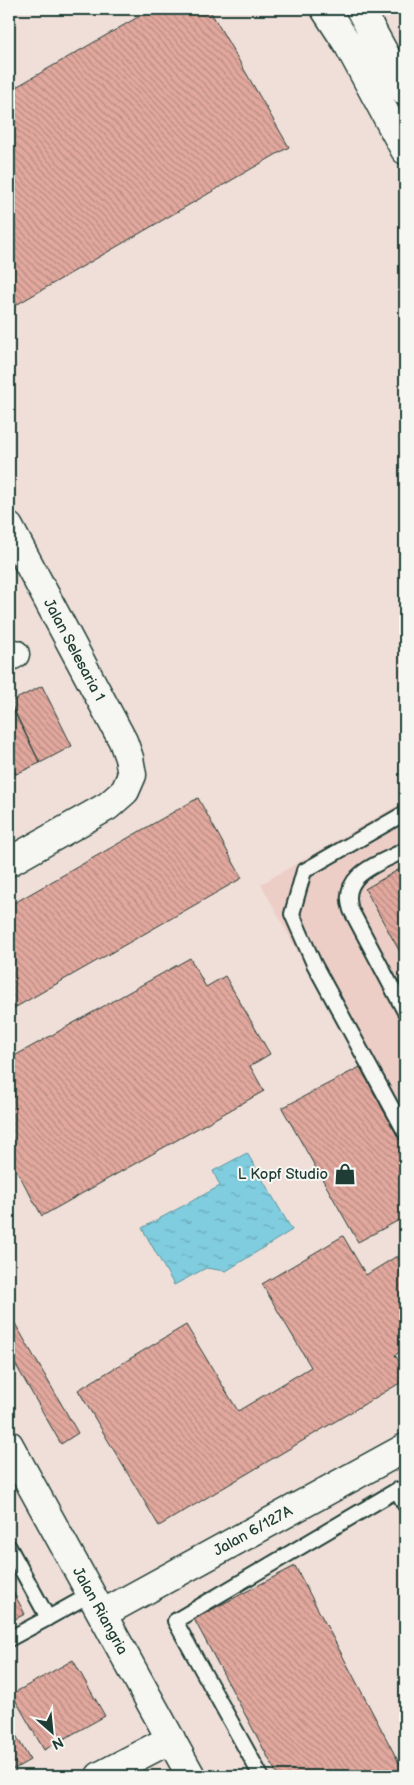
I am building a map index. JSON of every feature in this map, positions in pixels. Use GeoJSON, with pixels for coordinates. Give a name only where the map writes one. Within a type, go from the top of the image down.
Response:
{"type":"FeatureCollection","features":[{"type":"Feature","properties":{"kind":"street"},"geometry":{"type":"LineString","coordinates":[[325,9],[349,46],[405,150]]}},
{"type":"Feature","properties":{"kind":"street"},"geometry":{"type":"LineString","coordinates":[[360,9],[405,91]]}},
{"type":"Feature","properties":{"kind":"street","name":"Jalan Selesaria 1"},"geometry":{"type":"LineString","coordinates":[[9,527],[123,741],[130,758],[132,776],[125,792],[108,806],[9,862]]}},
{"type":"Feature","properties":{"kind":"street","name":"Jalan Riangria"},"geometry":{"type":"LineString","coordinates":[[9,1445],[191,1776]]}},
{"type":"Feature","properties":{"kind":"street","name":"Jalan 6/127A"},"geometry":{"type":"LineString","coordinates":[[96,1604],[405,1448]]}},
{"type":"Feature","properties":{"kind":"street"},"geometry":{"type":"LineString","coordinates":[[100,1776],[171,1739]]}},
{"type":"Feature","properties":{"kind":"lane"},"geometry":{"type":"LineString","coordinates":[[405,812],[304,871],[292,914],[314,964],[405,1132]]}},
{"type":"Feature","properties":{"kind":"lane"},"geometry":{"type":"LineString","coordinates":[[405,850],[362,872],[354,879],[349,889],[348,900],[351,910],[405,1012]]}},
{"type":"Feature","properties":{"kind":"lane"},"geometry":{"type":"LineString","coordinates":[[261,1776],[174,1621],[397,1490],[405,1506]]}},
{"type":"Feature","properties":{"kind":"lane"},"geometry":{"type":"LineString","coordinates":[[9,1547],[48,1618]]}},
{"type":"Feature","properties":{"kind":"lane"},"geometry":{"type":"LineString","coordinates":[[9,1639],[48,1618],[96,1604]]}},
{"type":"Feature","properties":{"kind":"shaded area"},"geometry":{"type":"Polygon","coordinates":[[[405,801],[405,1150],[261,884],[405,801]]]}},
{"type":"Feature","properties":{"kind":"water"},"geometry":{"type":"Polygon","coordinates":[[[247,1153],[292,1230],[226,1271],[206,1268],[174,1285],[142,1228],[220,1186],[213,1171],[247,1153]]]}},
{"type":"Feature","properties":{"kind":"building"},"geometry":{"type":"Polygon","coordinates":[[[152,9],[209,9],[289,147],[9,309],[9,91],[152,9]]]}},
{"type":"Feature","properties":{"kind":"building"},"geometry":{"type":"Polygon","coordinates":[[[42,686],[72,746],[40,763],[10,702],[42,686]]]}},
{"type":"Feature","properties":{"kind":"building"},"geometry":{"type":"Polygon","coordinates":[[[9,702],[40,763],[16,774],[9,760],[9,702]]]}},
{"type":"Feature","properties":{"kind":"building"},"geometry":{"type":"Polygon","coordinates":[[[9,760],[16,774],[9,778],[9,760]]]}},
{"type":"Feature","properties":{"kind":"building"},"geometry":{"type":"Polygon","coordinates":[[[198,798],[242,878],[9,1011],[9,906],[198,798]]]}},
{"type":"Feature","properties":{"kind":"building"},"geometry":{"type":"Polygon","coordinates":[[[405,866],[405,961],[365,889],[405,866]]]}},
{"type":"Feature","properties":{"kind":"building"},"geometry":{"type":"Polygon","coordinates":[[[190,958],[206,987],[225,976],[270,1054],[250,1066],[264,1091],[42,1216],[9,1157],[9,1059],[190,958]]]}},
{"type":"Feature","properties":{"kind":"building"},"geometry":{"type":"Polygon","coordinates":[[[360,1067],[405,1150],[405,1217],[358,1242],[282,1108],[360,1067]]]}},
{"type":"Feature","properties":{"kind":"building"},"geometry":{"type":"Polygon","coordinates":[[[343,1236],[366,1275],[397,1256],[405,1269],[405,1349],[395,1355],[405,1371],[405,1380],[159,1526],[78,1390],[186,1325],[238,1411],[311,1367],[262,1284],[343,1236]]]}},
{"type":"Feature","properties":{"kind":"building"},"geometry":{"type":"Polygon","coordinates":[[[9,1313],[78,1433],[61,1444],[9,1353],[9,1313]]]}},
{"type":"Feature","properties":{"kind":"building"},"geometry":{"type":"Polygon","coordinates":[[[295,1566],[405,1776],[278,1776],[194,1619],[295,1566]]]}},
{"type":"Feature","properties":{"kind":"building"},"geometry":{"type":"Polygon","coordinates":[[[9,1584],[25,1614],[9,1622],[9,1584]]]}},
{"type":"Feature","properties":{"kind":"building"},"geometry":{"type":"Polygon","coordinates":[[[73,1660],[105,1716],[44,1750],[12,1694],[73,1660]]]}},
{"type":"Feature","properties":{"kind":"building"},"geometry":{"type":"Polygon","coordinates":[[[9,1723],[30,1760],[9,1772],[9,1723]]]}},
{"type":"Feature","properties":{"kind":"place","name":"L Kopf Studio"},"geometry":{"type":"Point","coordinates":[345,1174]}}]}
